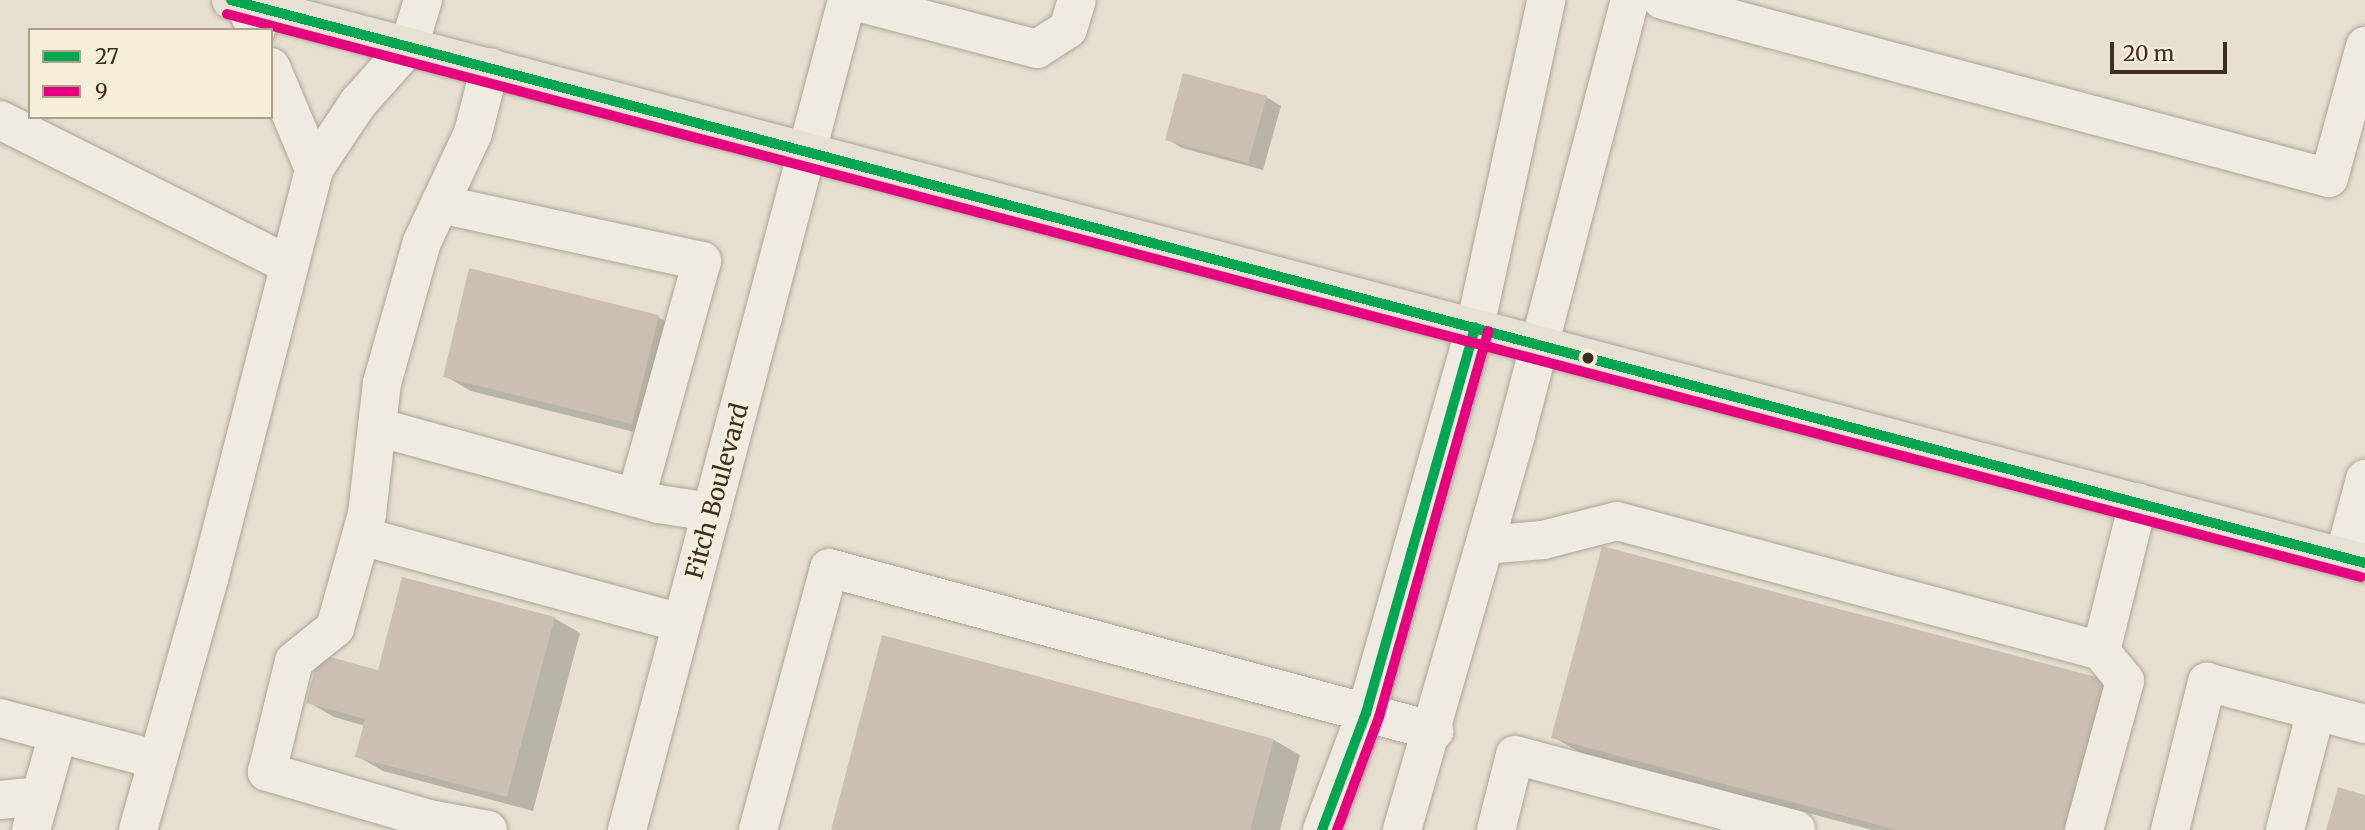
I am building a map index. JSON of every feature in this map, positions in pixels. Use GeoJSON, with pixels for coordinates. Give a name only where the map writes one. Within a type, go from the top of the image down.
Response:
{"type":"FeatureCollection","features":[{"type":"Feature","properties":{"kind":"main road"},"geometry":{"type":"LineString","coordinates":[[244,11],[410,46],[491,67],[2355,560]]}},
{"type":"Feature","properties":{"kind":"street"},"geometry":{"type":"LineString","coordinates":[[138,830],[314,169],[358,103],[410,46],[423,0]]}},
{"type":"Feature","properties":{"kind":"street"},"geometry":{"type":"LineString","coordinates":[[849,0],[1037,49],[1068,29],[1077,0]]}},
{"type":"Feature","properties":{"kind":"street","name":"Fitch Boulevard"},"geometry":{"type":"LineString","coordinates":[[627,830],[804,151],[849,0]]}},
{"type":"Feature","properties":{"kind":"street"},"geometry":{"type":"LineString","coordinates":[[1322,830],[1366,713],[1475,327],[1546,0]]}},
{"type":"Feature","properties":{"kind":"street"},"geometry":{"type":"LineString","coordinates":[[1402,830],[1434,731],[1541,344],[1630,0]]}},
{"type":"Feature","properties":{"kind":"street"},"geometry":{"type":"LineString","coordinates":[[1662,0],[2329,177],[2365,46]]}},
{"type":"Feature","properties":{"kind":"street"},"geometry":{"type":"LineString","coordinates":[[488,830],[429,819],[267,772],[294,661],[335,628],[361,536],[382,383],[422,242],[473,133],[491,67]]}},
{"type":"Feature","properties":{"kind":"street"},"geometry":{"type":"LineString","coordinates":[[273,72],[314,169]]}},
{"type":"Feature","properties":{"kind":"street"},"geometry":{"type":"LineString","coordinates":[[0,120],[289,265]]}},
{"type":"Feature","properties":{"kind":"street"},"geometry":{"type":"LineString","coordinates":[[440,204],[702,261],[636,498]]}},
{"type":"Feature","properties":{"kind":"street"},"geometry":{"type":"LineString","coordinates":[[377,427],[636,498],[711,512]]}},
{"type":"Feature","properties":{"kind":"street"},"geometry":{"type":"LineString","coordinates":[[2355,560],[2365,479]]}},
{"type":"Feature","properties":{"kind":"street"},"geometry":{"type":"LineString","coordinates":[[2101,651],[2138,503]]}},
{"type":"Feature","properties":{"kind":"street"},"geometry":{"type":"LineString","coordinates":[[1485,545],[1543,540],[1617,521],[2101,651],[2125,681],[2084,830]]}},
{"type":"Feature","properties":{"kind":"street"},"geometry":{"type":"LineString","coordinates":[[361,536],[681,623]]}},
{"type":"Feature","properties":{"kind":"street"},"geometry":{"type":"LineString","coordinates":[[758,830],[829,568],[1434,731]]}},
{"type":"Feature","properties":{"kind":"street"},"geometry":{"type":"LineString","coordinates":[[2170,830],[2207,682],[2365,724]]}},
{"type":"Feature","properties":{"kind":"street"},"geometry":{"type":"LineString","coordinates":[[2285,830],[2316,711]]}},
{"type":"Feature","properties":{"kind":"street"},"geometry":{"type":"LineString","coordinates":[[0,718],[158,760]]}},
{"type":"Feature","properties":{"kind":"street"},"geometry":{"type":"LineString","coordinates":[[0,800],[36,813],[58,734]]}},
{"type":"Feature","properties":{"kind":"street"},"geometry":{"type":"LineString","coordinates":[[1496,830],[1515,755],[1796,830]]}},
{"type":"Feature","properties":{"kind":"building"},"geometry":{"type":"Polygon","coordinates":[[[1183,73],[1267,96],[1248,163],[1165,140],[1183,73]]]}},
{"type":"Feature","properties":{"kind":"building"},"geometry":{"type":"Polygon","coordinates":[[[469,268],[659,315],[632,424],[443,377],[469,268]]]}},
{"type":"Feature","properties":{"kind":"building"},"geometry":{"type":"Polygon","coordinates":[[[1602,546],[2111,681],[2071,830],[1897,830],[1551,738],[1602,546]]]}},
{"type":"Feature","properties":{"kind":"building"},"geometry":{"type":"Polygon","coordinates":[[[402,577],[555,617],[507,797],[355,757],[365,719],[306,703],[319,654],[378,670],[402,577]]]}},
{"type":"Feature","properties":{"kind":"building"},"geometry":{"type":"Polygon","coordinates":[[[882,635],[1274,739],[1250,830],[831,830],[882,635]]]}},
{"type":"Feature","properties":{"kind":"building"},"geometry":{"type":"Polygon","coordinates":[[[2338,787],[2365,795],[2365,830],[2326,830],[2338,787]]]}},
{"type":"Feature","properties":{"kind":"transit line","name":"27"},"geometry":{"type":"LineString","coordinates":[[231,0],[2365,563]]}},
{"type":"Feature","properties":{"kind":"transit line","name":"9"},"geometry":{"type":"LineString","coordinates":[[227,14],[2361,577]]}},
{"type":"Feature","properties":{"kind":"transit line","name":"27"},"geometry":{"type":"LineString","coordinates":[[1322,830],[1366,713],[1475,327]]}},
{"type":"Feature","properties":{"kind":"transit line","name":"9"},"geometry":{"type":"LineString","coordinates":[[1337,830],[1379,717],[1488,331]]}}]}
